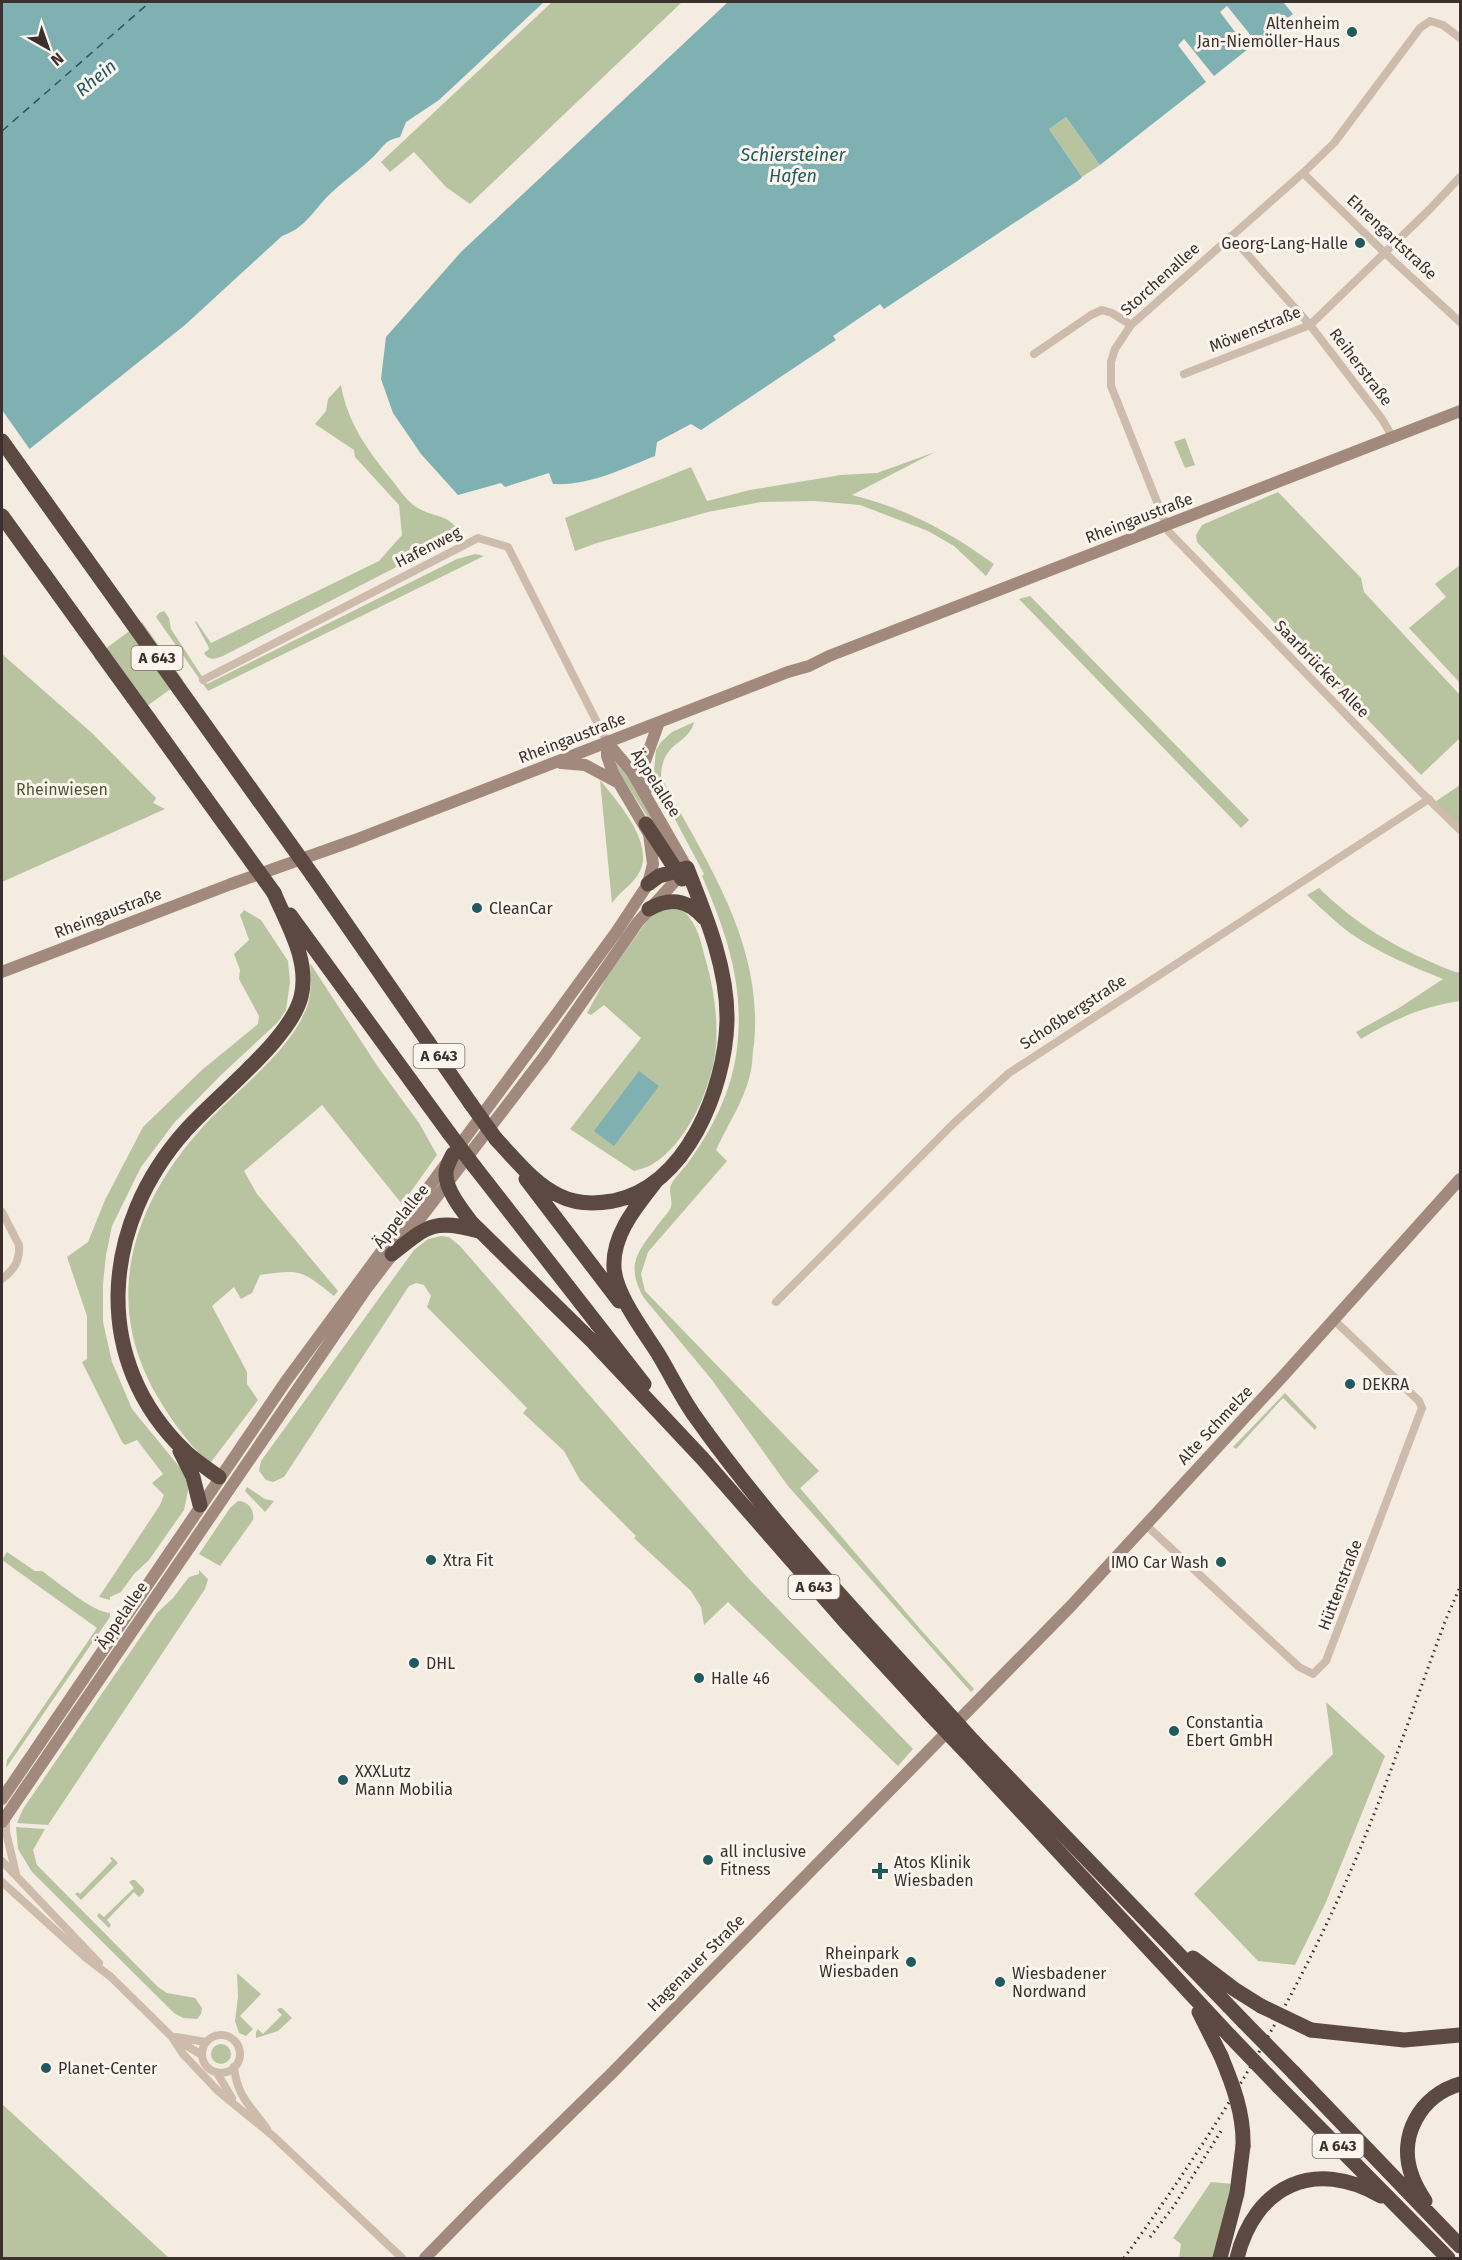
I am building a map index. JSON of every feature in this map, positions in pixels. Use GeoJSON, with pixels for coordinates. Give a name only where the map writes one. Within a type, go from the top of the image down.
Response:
{"type":"FeatureCollection","features":[{"type":"Feature","properties":{"kind":"highway","name":"A 643"},"geometry":{"type":"LineString","coordinates":[[2,441],[313,876],[496,1139],[653,1346],[688,1406],[729,1462],[811,1564],[933,1707],[1175,1978],[1448,2259]]}},
{"type":"Feature","properties":{"kind":"highway","name":"A 643"},"geometry":{"type":"LineString","coordinates":[[2,516],[449,1133],[703,1460],[849,1626],[933,1707]]}},
{"type":"Feature","properties":{"kind":"highway"},"geometry":{"type":"LineString","coordinates":[[646,824],[699,901],[717,953],[726,994],[727,1022],[723,1061],[716,1089],[705,1114],[692,1139],[657,1180],[623,1229],[617,1242],[614,1269],[620,1290],[653,1346]]}},
{"type":"Feature","properties":{"kind":"highway"},"geometry":{"type":"LineString","coordinates":[[648,884],[659,876],[681,872]]}},
{"type":"Feature","properties":{"kind":"highway"},"geometry":{"type":"LineString","coordinates":[[224,1481],[189,1455],[175,1440],[157,1418],[137,1382],[122,1344],[118,1301],[120,1259],[134,1213],[165,1158],[202,1113],[271,1045],[299,1004],[303,984],[301,960],[274,893]]}},
{"type":"Feature","properties":{"kind":"highway"},"geometry":{"type":"LineString","coordinates":[[649,909],[665,901],[677,900],[692,907],[706,920]]}},
{"type":"Feature","properties":{"kind":"highway"},"geometry":{"type":"LineString","coordinates":[[496,1139],[538,1182],[571,1200],[594,1203],[621,1199],[644,1190],[657,1180]]}},
{"type":"Feature","properties":{"kind":"highway"},"geometry":{"type":"LineString","coordinates":[[453,1154],[446,1173],[448,1184],[464,1214],[594,1343],[703,1460]]}},
{"type":"Feature","properties":{"kind":"highway"},"geometry":{"type":"LineString","coordinates":[[392,1254],[414,1236],[435,1225],[446,1223],[479,1231]]}},
{"type":"Feature","properties":{"kind":"highway"},"geometry":{"type":"LineString","coordinates":[[175,1440],[193,1477],[200,1505]]}},
{"type":"Feature","properties":{"kind":"highway","name":"A 643"},"geometry":{"type":"LineString","coordinates":[[969,1746],[1151,1924],[1461,2246]]}},
{"type":"Feature","properties":{"kind":"highway"},"geometry":{"type":"LineString","coordinates":[[1151,1924],[1233,1989],[1261,2006],[1311,2030],[1404,2040],[1461,2035]]}},
{"type":"Feature","properties":{"kind":"highway"},"geometry":{"type":"LineString","coordinates":[[1175,1978],[1203,2019],[1221,2055],[1238,2101],[1243,2122],[1244,2146],[1238,2193],[1220,2259]]}},
{"type":"Feature","properties":{"kind":"highway"},"geometry":{"type":"LineString","coordinates":[[1435,2220],[1412,2176],[1408,2156],[1410,2134],[1417,2114],[1430,2099],[1441,2091],[1461,2084]]}},
{"type":"Feature","properties":{"kind":"highway"},"geometry":{"type":"LineString","coordinates":[[1237,2259],[1242,2241],[1257,2212],[1274,2195],[1294,2183],[1318,2178],[1338,2179],[1365,2188],[1396,2205]]}},
{"type":"Feature","properties":{"kind":"main road","name":"Rheingaustraße"},"geometry":{"type":"LineString","coordinates":[[2,972],[329,848],[356,840],[788,672],[800,664],[829,656],[1461,411]]}},
{"type":"Feature","properties":{"kind":"main road"},"geometry":{"type":"LineString","coordinates":[[648,797],[644,779],[644,764],[659,722]]}},
{"type":"Feature","properties":{"kind":"main road","name":"Äppelallee"},"geometry":{"type":"LineString","coordinates":[[4,1819],[333,1314],[610,940],[648,884],[653,854],[646,824],[617,783],[608,758],[607,742]]}},
{"type":"Feature","properties":{"kind":"main road","name":"Äppelallee"},"geometry":{"type":"LineString","coordinates":[[2,1799],[200,1505],[224,1481],[392,1254],[448,1184],[563,1030],[609,961],[681,872],[648,797],[607,742]]}},
{"type":"Feature","properties":{"kind":"main road"},"geometry":{"type":"LineString","coordinates":[[551,764],[580,763],[595,769],[617,783]]}},
{"type":"Feature","properties":{"kind":"main road","name":"Alte Schmelze"},"geometry":{"type":"LineString","coordinates":[[989,1688],[1070,1607],[1461,1179]]}},
{"type":"Feature","properties":{"kind":"main road","name":"Hagenauer Straße"},"geometry":{"type":"LineString","coordinates":[[425,2259],[989,1688]]}},
{"type":"Feature","properties":{"kind":"street","name":"Storchenallee"},"geometry":{"type":"LineString","coordinates":[[1166,525],[1111,386],[1110,375],[1115,349],[1131,325],[1304,173],[1346,130],[1410,40],[1430,21],[1443,25],[1461,38]]}},
{"type":"Feature","properties":{"kind":"street","name":"Ehrengartstraße"},"geometry":{"type":"LineString","coordinates":[[1304,173],[1385,253],[1461,322]]}},
{"type":"Feature","properties":{"kind":"street","name":"Möwenstraße"},"geometry":{"type":"LineString","coordinates":[[1184,374],[1310,325],[1461,177]]}},
{"type":"Feature","properties":{"kind":"street","name":"Reiherstraße"},"geometry":{"type":"LineString","coordinates":[[1231,237],[1310,325],[1382,419],[1393,438]]}},
{"type":"Feature","properties":{"kind":"street"},"geometry":{"type":"LineString","coordinates":[[1034,354],[1090,315],[1102,310],[1112,313],[1131,325]]}},
{"type":"Feature","properties":{"kind":"street","name":"Saarbrücker Allee"},"geometry":{"type":"LineString","coordinates":[[1166,525],[1176,541],[1428,800],[1461,830]]}},
{"type":"Feature","properties":{"kind":"street","name":"Hafenweg"},"geometry":{"type":"LineString","coordinates":[[202,680],[478,538],[508,547],[607,742]]}},
{"type":"Feature","properties":{"kind":"street","name":"Schoßbergstraße"},"geometry":{"type":"LineString","coordinates":[[776,1302],[954,1123],[1009,1073],[1428,800]]}},
{"type":"Feature","properties":{"kind":"street"},"geometry":{"type":"LineString","coordinates":[[2,1212],[19,1245],[16,1264],[2,1279]]}},
{"type":"Feature","properties":{"kind":"street","name":"Hüttenstraße"},"geometry":{"type":"LineString","coordinates":[[1146,1525],[1299,1667],[1312,1674],[1326,1661],[1422,1408],[1419,1401],[1334,1320]]}},
{"type":"Feature","properties":{"kind":"street"},"geometry":{"type":"LineString","coordinates":[[4,1819],[16,1874]]}},
{"type":"Feature","properties":{"kind":"street"},"geometry":{"type":"LineString","coordinates":[[2,1861],[111,1977],[172,2037],[191,2064],[218,2091],[273,2136]]}},
{"type":"Feature","properties":{"kind":"street"},"geometry":{"type":"LineString","coordinates":[[3,1884],[85,1957],[111,1977]]}},
{"type":"Feature","properties":{"kind":"street"},"geometry":{"type":"LineString","coordinates":[[217,2073],[227,2072],[234,2067],[240,2054],[234,2041],[220,2035],[212,2037],[207,2042],[202,2055],[205,2065],[217,2073],[234,2102]]}},
{"type":"Feature","properties":{"kind":"street"},"geometry":{"type":"LineString","coordinates":[[172,2037],[207,2042]]}},
{"type":"Feature","properties":{"kind":"street"},"geometry":{"type":"LineString","coordinates":[[172,2037],[202,2055]]}},
{"type":"Feature","properties":{"kind":"street"},"geometry":{"type":"LineString","coordinates":[[234,2067],[236,2083],[243,2099],[273,2136],[402,2259]]}},
{"type":"Feature","properties":{"kind":"green space"},"geometry":{"type":"Polygon","coordinates":[[[552,2],[682,2],[470,204],[446,187],[414,152],[390,172],[381,162],[552,2]]]}},
{"type":"Feature","properties":{"kind":"green space"},"geometry":{"type":"Polygon","coordinates":[[[1066,117],[1100,165],[1082,177],[1049,129],[1066,117]]]}},
{"type":"Feature","properties":{"kind":"green space"},"geometry":{"type":"Polygon","coordinates":[[[341,385],[353,424],[374,458],[409,501],[422,510],[451,522],[459,532],[455,537],[223,656],[210,658],[204,653],[209,649],[196,621],[211,643],[379,561],[402,535],[399,505],[355,457],[354,450],[315,424],[326,411],[328,399],[341,385]]]}},
{"type":"Feature","properties":{"kind":"green space"},"geometry":{"type":"Polygon","coordinates":[[[1185,438],[1195,465],[1185,468],[1174,442],[1185,438]]]}},
{"type":"Feature","properties":{"kind":"green space"},"geometry":{"type":"Polygon","coordinates":[[[935,452],[852,495],[910,514],[960,541],[994,564],[986,576],[954,546],[928,531],[860,505],[815,501],[761,502],[708,512],[575,551],[565,518],[691,467],[707,501],[750,490],[841,475],[877,473],[935,452]]]}},
{"type":"Feature","properties":{"kind":"green space"},"geometry":{"type":"Polygon","coordinates":[[[1278,492],[1361,578],[1364,592],[1460,695],[1460,738],[1421,775],[1197,542],[1196,535],[1202,525],[1278,492]]]}},
{"type":"Feature","properties":{"kind":"green space"},"geometry":{"type":"Polygon","coordinates":[[[475,554],[484,556],[208,691],[156,617],[164,611],[169,618],[171,629],[207,684],[457,559],[475,554]]]}},
{"type":"Feature","properties":{"kind":"green space"},"geometry":{"type":"Polygon","coordinates":[[[1460,565],[1460,683],[1409,628],[1446,597],[1435,584],[1460,565]]]}},
{"type":"Feature","properties":{"kind":"green space"},"geometry":{"type":"Polygon","coordinates":[[[1030,596],[1249,820],[1241,828],[1019,599],[1030,596]]]}},
{"type":"Feature","properties":{"kind":"green space"},"geometry":{"type":"Polygon","coordinates":[[[142,622],[183,680],[136,714],[94,657],[142,622]]]}},
{"type":"Feature","properties":{"kind":"green space","name":"Rheinwiesen"},"geometry":{"type":"Polygon","coordinates":[[[2,654],[93,734],[156,798],[153,803],[165,809],[2,882],[2,654]]]}},
{"type":"Feature","properties":{"kind":"green space"},"geometry":{"type":"Polygon","coordinates":[[[694,722],[691,730],[666,756],[662,765],[661,777],[713,872],[741,938],[750,972],[755,1007],[754,1044],[752,1067],[747,1085],[740,1104],[716,1150],[727,1161],[648,1252],[641,1274],[645,1291],[819,1471],[800,1488],[974,1689],[971,1692],[788,1486],[712,1380],[644,1298],[638,1286],[635,1266],[640,1250],[671,1207],[671,1185],[698,1148],[719,1111],[736,1056],[739,1008],[727,942],[702,876],[704,874],[660,791],[654,771],[656,750],[661,742],[672,732],[694,722]]]}},
{"type":"Feature","properties":{"kind":"green space"},"geometry":{"type":"Polygon","coordinates":[[[621,761],[639,791],[668,849],[613,763],[621,761]]]}},
{"type":"Feature","properties":{"kind":"green space"},"geometry":{"type":"Polygon","coordinates":[[[600,780],[632,822],[642,848],[643,860],[640,871],[612,903],[600,780]]]}},
{"type":"Feature","properties":{"kind":"green space"},"geometry":{"type":"Polygon","coordinates":[[[1460,785],[1460,826],[1435,802],[1460,785]]]}},
{"type":"Feature","properties":{"kind":"green space"},"geometry":{"type":"Polygon","coordinates":[[[1319,888],[1355,919],[1380,936],[1422,958],[1460,973],[1460,1001],[1434,1006],[1409,1015],[1361,1039],[1356,1032],[1399,1008],[1443,979],[1384,953],[1350,933],[1307,895],[1319,888]]]}},
{"type":"Feature","properties":{"kind":"green space"},"geometry":{"type":"Polygon","coordinates":[[[676,906],[689,917],[697,930],[709,972],[715,1004],[714,1063],[696,1114],[676,1144],[649,1166],[634,1171],[570,1129],[641,1038],[604,1005],[591,1015],[587,1013],[606,978],[649,918],[659,909],[676,906]]]}},
{"type":"Feature","properties":{"kind":"green space"},"geometry":{"type":"Polygon","coordinates":[[[244,910],[261,920],[288,961],[290,982],[286,1010],[278,1022],[174,1123],[141,1167],[112,1226],[106,1255],[103,1322],[112,1362],[132,1409],[182,1470],[187,1479],[188,1491],[184,1510],[149,1560],[134,1574],[121,1592],[110,1597],[110,1600],[99,1597],[160,1505],[164,1495],[152,1483],[163,1474],[137,1440],[125,1445],[122,1442],[82,1362],[87,1359],[87,1316],[67,1257],[88,1242],[105,1200],[143,1127],[203,1069],[258,1024],[259,1016],[239,979],[240,970],[234,954],[249,940],[240,915],[244,910]]]}},
{"type":"Feature","properties":{"kind":"green space"},"geometry":{"type":"Polygon","coordinates":[[[310,963],[378,1067],[419,1123],[437,1155],[402,1204],[322,1105],[244,1171],[257,1194],[338,1291],[334,1296],[307,1276],[293,1272],[274,1273],[260,1275],[252,1293],[241,1299],[234,1287],[212,1306],[247,1372],[247,1384],[258,1400],[211,1462],[194,1448],[159,1399],[148,1379],[135,1343],[129,1308],[130,1273],[136,1240],[149,1207],[166,1176],[187,1146],[291,1036],[308,1004],[310,963]]]}},
{"type":"Feature","properties":{"kind":"green space"},"geometry":{"type":"Polygon","coordinates":[[[449,1237],[460,1246],[749,1579],[913,1749],[898,1766],[728,1602],[704,1625],[701,1607],[691,1591],[634,1538],[636,1536],[580,1480],[564,1451],[523,1413],[527,1408],[427,1307],[431,1296],[424,1285],[416,1283],[409,1286],[284,1477],[273,1482],[266,1480],[259,1471],[261,1461],[414,1250],[428,1239],[449,1237]]]}},
{"type":"Feature","properties":{"kind":"green space"},"geometry":{"type":"Polygon","coordinates":[[[1285,1393],[1317,1427],[1315,1430],[1283,1398],[1236,1449],[1233,1447],[1285,1393]]]}},
{"type":"Feature","properties":{"kind":"green space"},"geometry":{"type":"Polygon","coordinates":[[[247,1487],[265,1499],[274,1501],[265,1512],[245,1491],[247,1487]]]}},
{"type":"Feature","properties":{"kind":"green space"},"geometry":{"type":"Polygon","coordinates":[[[238,1501],[250,1507],[253,1520],[220,1566],[199,1554],[230,1508],[238,1501]]]}},
{"type":"Feature","properties":{"kind":"green space"},"geometry":{"type":"Polygon","coordinates":[[[7,1552],[35,1571],[42,1571],[94,1608],[110,1613],[110,1617],[6,1768],[7,1760],[97,1628],[2,1560],[7,1552]]]}},
{"type":"Feature","properties":{"kind":"green space"},"geometry":{"type":"Polygon","coordinates":[[[199,1570],[208,1579],[205,1589],[48,1825],[17,1823],[23,1809],[157,1613],[173,1598],[189,1577],[199,1574],[199,1570]]]}},
{"type":"Feature","properties":{"kind":"green space"},"geometry":{"type":"Polygon","coordinates":[[[1326,1702],[1385,1756],[1326,1902],[1295,1965],[1258,1961],[1194,1894],[1333,1754],[1326,1702]]]}},
{"type":"Feature","properties":{"kind":"green space"},"geometry":{"type":"Polygon","coordinates":[[[16,1827],[45,1829],[33,1850],[37,1865],[158,1987],[167,1993],[195,1998],[202,2008],[197,2019],[183,2018],[174,2013],[32,1872],[18,1849],[16,1827]]]}},
{"type":"Feature","properties":{"kind":"green space"},"geometry":{"type":"Polygon","coordinates":[[[112,1857],[118,1863],[81,1900],[75,1894],[78,1892],[80,1894],[112,1861],[110,1858],[112,1857]]]}},
{"type":"Feature","properties":{"kind":"green space"},"geometry":{"type":"Polygon","coordinates":[[[132,1880],[144,1889],[144,1892],[139,1897],[134,1892],[107,1920],[111,1925],[109,1928],[97,1916],[99,1913],[104,1917],[134,1888],[129,1882],[132,1880]]]}},
{"type":"Feature","properties":{"kind":"green space"},"geometry":{"type":"Polygon","coordinates":[[[237,1973],[261,1994],[240,2016],[253,2029],[246,2036],[239,2033],[235,2021],[238,1997],[237,1973]]]}},
{"type":"Feature","properties":{"kind":"green space"},"geometry":{"type":"Polygon","coordinates":[[[282,2008],[292,2018],[278,2031],[256,2038],[258,2029],[263,2034],[282,2015],[277,2010],[282,2008]]]}},
{"type":"Feature","properties":{"kind":"green space"},"geometry":{"type":"Polygon","coordinates":[[[221,2044],[228,2047],[231,2054],[228,2061],[221,2064],[214,2061],[211,2054],[214,2047],[221,2044]]]}},
{"type":"Feature","properties":{"kind":"green space"},"geometry":{"type":"Polygon","coordinates":[[[2,2104],[169,2258],[2,2258],[2,2104]]]}},
{"type":"Feature","properties":{"kind":"green space"},"geometry":{"type":"Polygon","coordinates":[[[1211,2182],[1233,2184],[1213,2258],[1179,2258],[1181,2244],[1173,2238],[1211,2182]]]}},
{"type":"Feature","properties":{"kind":"water","name":"Rhein"},"geometry":{"type":"Polygon","coordinates":[[[2,2],[544,2],[439,100],[406,122],[400,137],[385,144],[369,161],[331,193],[304,223],[282,236],[185,325],[2,471],[2,2]]]}},
{"type":"Feature","properties":{"kind":"water","name":"Schiersteiner Hafen"},"geometry":{"type":"Polygon","coordinates":[[[728,2],[1283,2],[1293,14],[1257,43],[1227,6],[1220,12],[1248,49],[1214,76],[1184,39],[1178,45],[1206,82],[1100,165],[1066,117],[1049,129],[1082,177],[1079,180],[884,309],[880,304],[833,336],[836,340],[701,430],[691,424],[657,442],[655,456],[592,479],[553,484],[549,473],[505,487],[501,483],[458,495],[421,454],[393,413],[381,379],[386,337],[461,252],[728,2]]]}},
{"type":"Feature","properties":{"kind":"water"},"geometry":{"type":"Polygon","coordinates":[[[639,1071],[659,1086],[614,1146],[594,1131],[639,1071]]]}},
{"type":"Feature","properties":{"kind":"pier"},"geometry":{"type":"Polygon","coordinates":[[[2,410],[31,451],[5,472],[2,467],[2,410]]]}},
{"type":"Feature","properties":{"kind":"ferry route"},"geometry":{"type":"LineString","coordinates":[[2,131],[150,2]]}},
{"type":"Feature","properties":{"kind":"railway"},"geometry":{"type":"LineString","coordinates":[[1124,2258],[1211,2132],[1264,2044],[1312,1954],[1365,1837],[1460,1587]]}},
{"type":"Feature","properties":{"kind":"railway"},"geometry":{"type":"LineString","coordinates":[[1150,2237],[1174,2206],[1223,2128]]}},
{"type":"Feature","properties":{"kind":"place","name":"Altenheim Jan-Niemöller-Haus"},"geometry":{"type":"Point","coordinates":[1352,32]}},
{"type":"Feature","properties":{"kind":"place","name":"Georg-Lang-Halle"},"geometry":{"type":"Point","coordinates":[1360,243]}},
{"type":"Feature","properties":{"kind":"place","name":"CleanCar"},"geometry":{"type":"Point","coordinates":[477,908]}},
{"type":"Feature","properties":{"kind":"place","name":"DEKRA"},"geometry":{"type":"Point","coordinates":[1350,1384]}},
{"type":"Feature","properties":{"kind":"place","name":"Xtra Fit"},"geometry":{"type":"Point","coordinates":[431,1560]}},
{"type":"Feature","properties":{"kind":"place","name":"IMO Car Wash"},"geometry":{"type":"Point","coordinates":[1221,1562]}},
{"type":"Feature","properties":{"kind":"place","name":"DHL"},"geometry":{"type":"Point","coordinates":[414,1663]}},
{"type":"Feature","properties":{"kind":"place","name":"Halle 46"},"geometry":{"type":"Point","coordinates":[699,1678]}},
{"type":"Feature","properties":{"kind":"place","name":"Constantia Ebert GmbH"},"geometry":{"type":"Point","coordinates":[1174,1731]}},
{"type":"Feature","properties":{"kind":"place","name":"XXXLutz Mann Mobilia"},"geometry":{"type":"Point","coordinates":[343,1780]}},
{"type":"Feature","properties":{"kind":"place","name":"all inclusive Fitness"},"geometry":{"type":"Point","coordinates":[708,1860]}},
{"type":"Feature","properties":{"kind":"place","name":"Atos Klinik Wiesbaden"},"geometry":{"type":"Point","coordinates":[880,1871]}},
{"type":"Feature","properties":{"kind":"place","name":"Rheinpark Wiesbaden"},"geometry":{"type":"Point","coordinates":[911,1962]}},
{"type":"Feature","properties":{"kind":"place","name":"Wiesbadener Nordwand"},"geometry":{"type":"Point","coordinates":[1000,1982]}},
{"type":"Feature","properties":{"kind":"place","name":"Planet-Center"},"geometry":{"type":"Point","coordinates":[46,2068]}}]}
